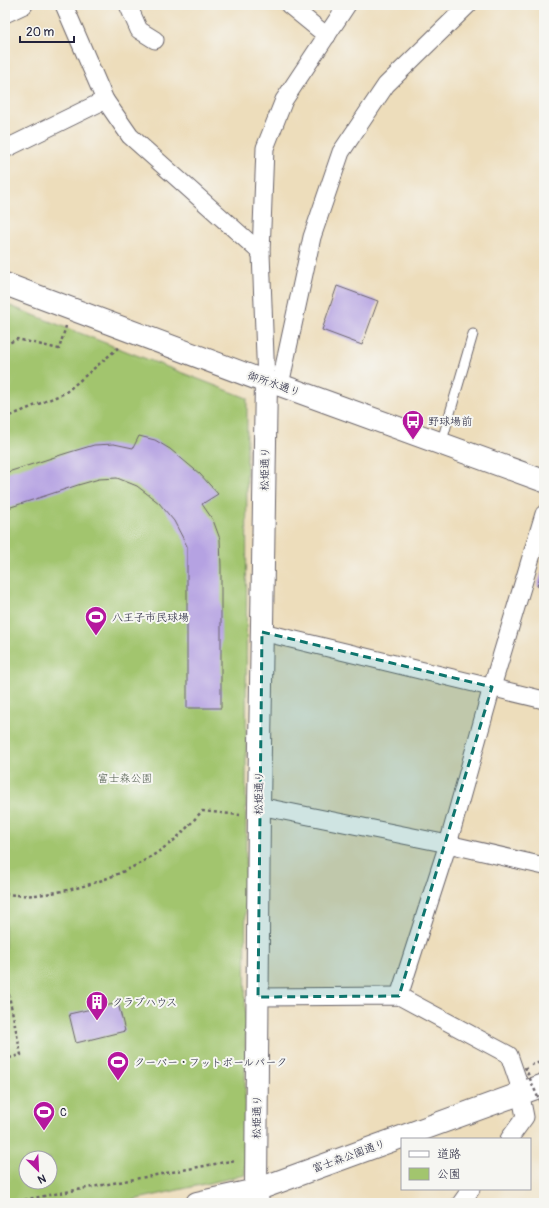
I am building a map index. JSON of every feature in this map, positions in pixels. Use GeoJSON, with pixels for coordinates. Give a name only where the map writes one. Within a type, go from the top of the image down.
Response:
{"type":"FeatureCollection","features":[{"type":"Feature","properties":{"kind":"street"},"geometry":{"type":"LineString","coordinates":[[5,14],[24,5]]}},
{"type":"Feature","properties":{"kind":"street"},"geometry":{"type":"LineString","coordinates":[[64,5],[105,100],[130,136],[260,254]]}},
{"type":"Feature","properties":{"kind":"street"},"geometry":{"type":"LineString","coordinates":[[128,5],[139,30],[155,40]]}},
{"type":"Feature","properties":{"kind":"street"},"geometry":{"type":"LineString","coordinates":[[289,5],[327,36]]}},
{"type":"Feature","properties":{"kind":"street"},"geometry":{"type":"LineString","coordinates":[[273,384],[260,254],[265,148],[284,100],[347,5]]}},
{"type":"Feature","properties":{"kind":"street"},"geometry":{"type":"LineString","coordinates":[[273,384],[312,237],[341,152],[386,85],[468,5]]}},
{"type":"Feature","properties":{"kind":"street"},"geometry":{"type":"LineString","coordinates":[[5,149],[105,100]]}},
{"type":"Feature","properties":{"kind":"street","name":"御所水通り"},"geometry":{"type":"LineString","coordinates":[[5,284],[273,384],[544,481]]}},
{"type":"Feature","properties":{"kind":"street","name":"松姫通り"},"geometry":{"type":"LineString","coordinates":[[257,1197],[256,1156],[258,998],[253,811],[273,384]]}},
{"type":"Feature","properties":{"kind":"street"},"geometry":{"type":"LineString","coordinates":[[399,996],[448,844],[492,687],[544,514]]}},
{"type":"Feature","properties":{"kind":"street"},"geometry":{"type":"LineString","coordinates":[[262,632],[544,700]]}},
{"type":"Feature","properties":{"kind":"street"},"geometry":{"type":"LineString","coordinates":[[253,811],[448,844],[544,866]]}},
{"type":"Feature","properties":{"kind":"street"},"geometry":{"type":"LineString","coordinates":[[258,998],[399,996],[509,1055],[518,1081],[525,1117],[510,1138]]}},
{"type":"Feature","properties":{"kind":"street","name":"富士森公園通り"},"geometry":{"type":"LineString","coordinates":[[408,1138],[544,1085]]}},
{"type":"Feature","properties":{"kind":"street","name":"富士森公園通り"},"geometry":{"type":"LineString","coordinates":[[197,1203],[257,1197],[401,1141]]}},
{"type":"Feature","properties":{"kind":"street"},"geometry":{"type":"LineString","coordinates":[[461,1203],[471,1190]]}},
{"type":"Feature","properties":{"kind":"lane"},"geometry":{"type":"LineString","coordinates":[[441,444],[473,334]]}},
{"type":"Feature","properties":{"kind":"path"},"geometry":{"type":"LineString","coordinates":[[5,345],[17,339],[59,349],[67,322]]}},
{"type":"Feature","properties":{"kind":"path"},"geometry":{"type":"LineString","coordinates":[[5,418],[65,393],[123,344]]}},
{"type":"Feature","properties":{"kind":"path"},"geometry":{"type":"LineString","coordinates":[[5,894],[35,895],[73,889],[108,878],[144,861],[166,847],[183,833],[202,811],[253,811]]}},
{"type":"Feature","properties":{"kind":"path"},"geometry":{"type":"LineString","coordinates":[[5,976],[21,1055],[5,1059]]}},
{"type":"Feature","properties":{"kind":"path"},"geometry":{"type":"LineString","coordinates":[[542,1107],[525,1068],[544,1061]]}},
{"type":"Feature","properties":{"kind":"path"},"geometry":{"type":"LineString","coordinates":[[7,1203],[256,1156]]}},
{"type":"Feature","properties":{"kind":"highlighted area"},"geometry":{"type":"Polygon","coordinates":[[[262,632],[492,687],[399,996],[258,997],[262,632]]]}},
{"type":"Feature","properties":{"kind":"green space","name":"富士森公園"},"geometry":{"type":"Polygon","coordinates":[[[5,304],[247,398],[245,1175],[120,1203],[5,1203],[5,304]]]}},
{"type":"Feature","properties":{"kind":"building"},"geometry":{"type":"Polygon","coordinates":[[[337,286],[378,301],[362,345],[322,330],[337,286]]]}},
{"type":"Feature","properties":{"kind":"building"},"geometry":{"type":"Polygon","coordinates":[[[139,436],[155,440],[170,449],[200,474],[218,494],[202,504],[213,520],[220,539],[221,708],[187,708],[187,546],[174,521],[159,503],[137,486],[117,478],[99,479],[5,509],[5,473],[94,445],[114,444],[133,448],[139,436]]]}},
{"type":"Feature","properties":{"kind":"building"},"geometry":{"type":"Polygon","coordinates":[[[544,566],[544,588],[537,586],[544,566]]]}},
{"type":"Feature","properties":{"kind":"building","name":"クラブハウス"},"geometry":{"type":"Polygon","coordinates":[[[118,1003],[125,1031],[76,1043],[69,1014],[118,1003]]]}},
{"type":"Feature","properties":{"kind":"place","name":"野球場前"},"geometry":{"type":"Point","coordinates":[413,440]}},
{"type":"Feature","properties":{"kind":"place","name":"八王子市民球場"},"geometry":{"type":"Point","coordinates":[96,636]}},
{"type":"Feature","properties":{"kind":"place","name":"クラブハウス"},"geometry":{"type":"Point","coordinates":[97,1022]}},
{"type":"Feature","properties":{"kind":"place","name":"クーバー・フットボールパーク"},"geometry":{"type":"Point","coordinates":[118,1082]}},
{"type":"Feature","properties":{"kind":"place","name":"C"},"geometry":{"type":"Point","coordinates":[44,1132]}}]}
